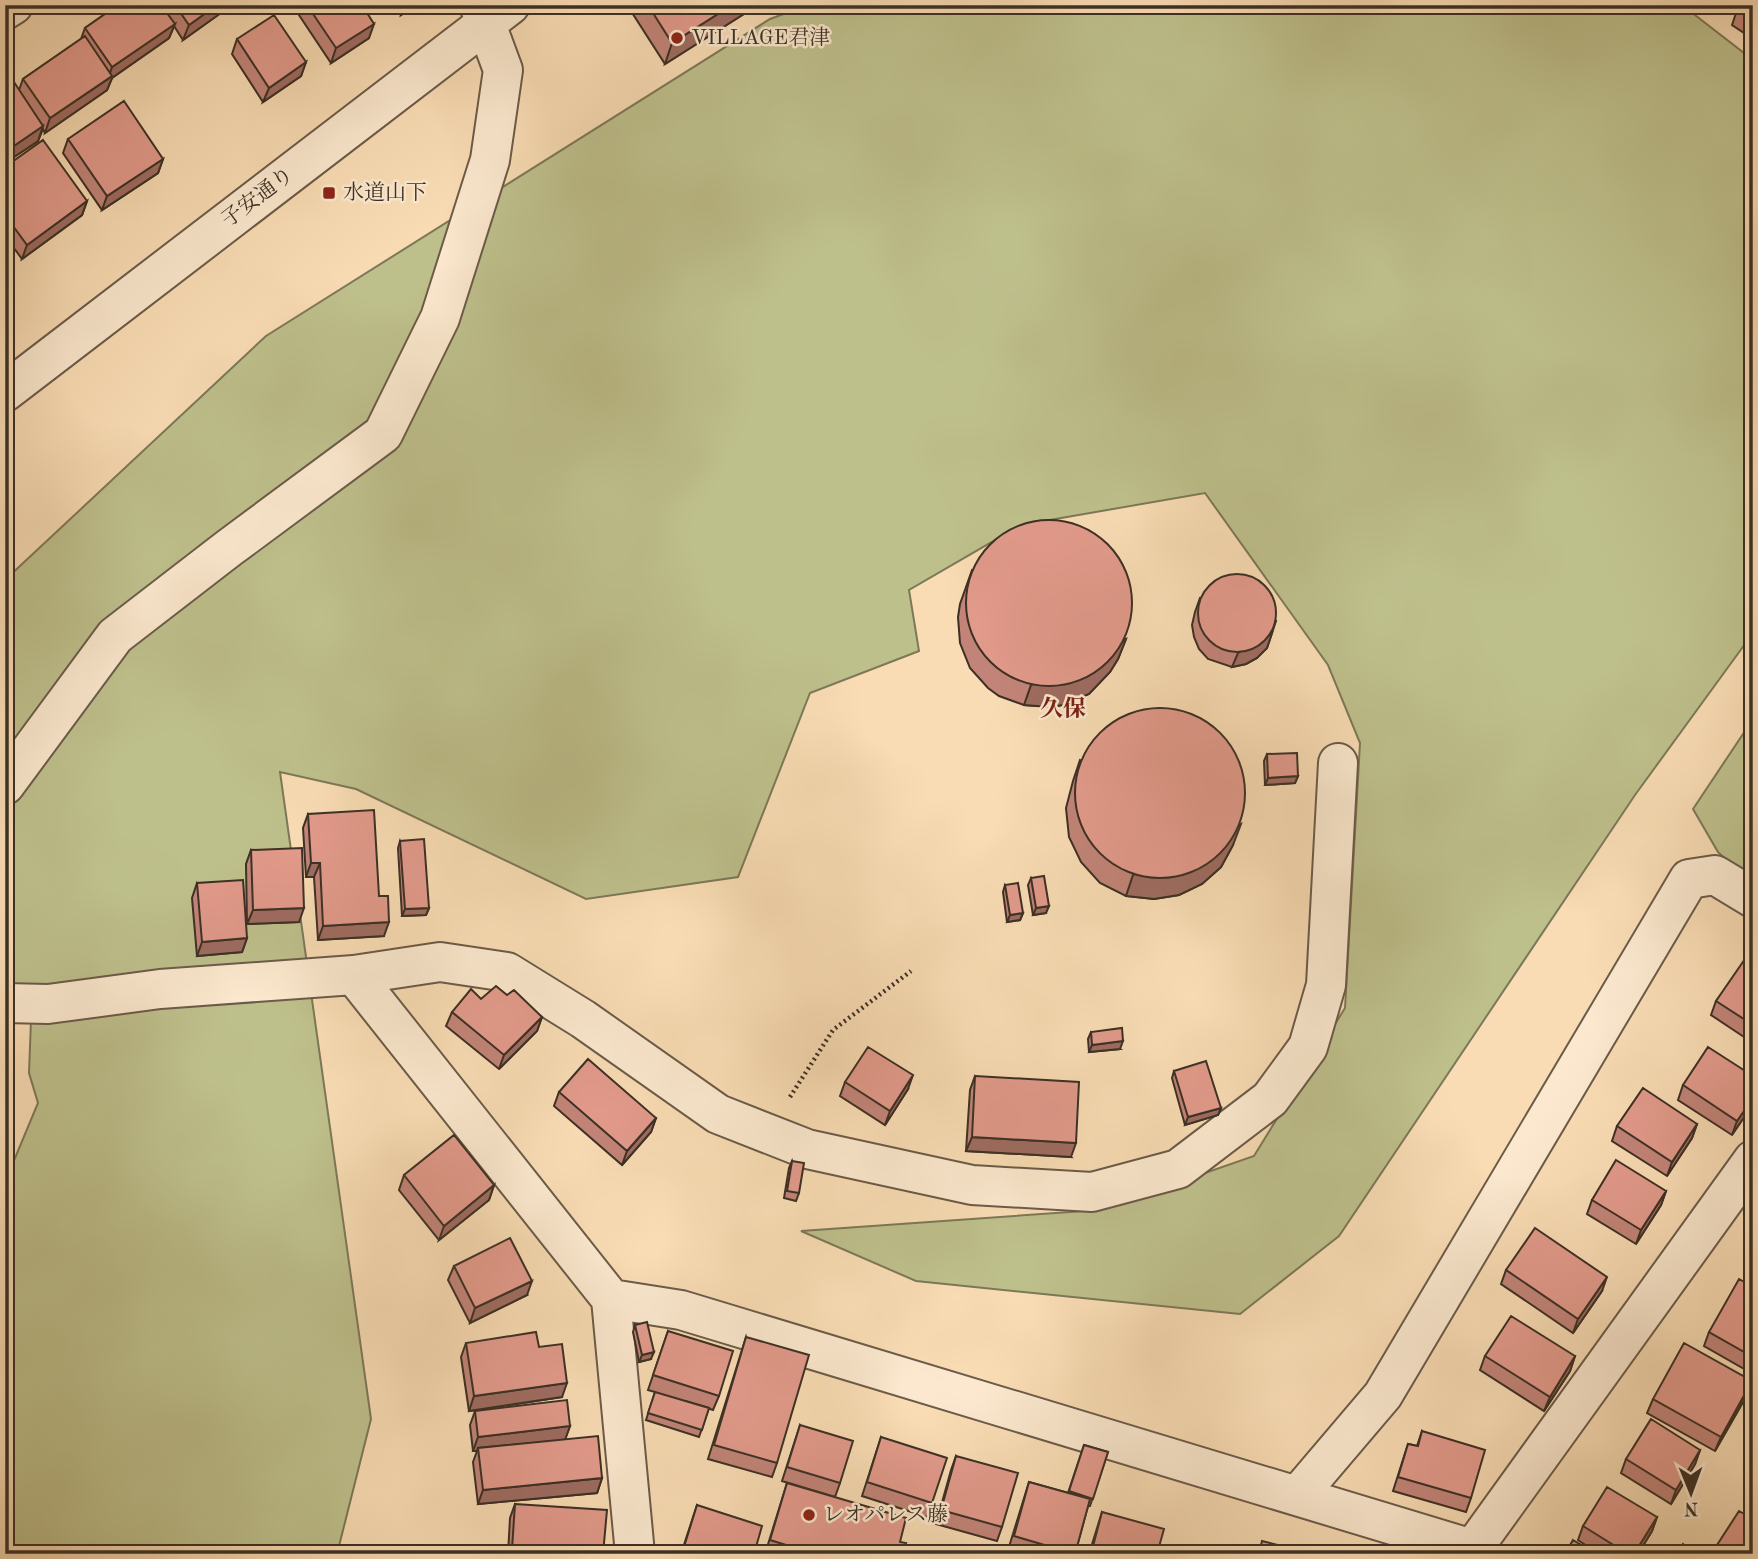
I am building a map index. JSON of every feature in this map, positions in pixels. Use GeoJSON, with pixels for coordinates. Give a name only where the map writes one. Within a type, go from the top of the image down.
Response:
{"type":"FeatureCollection","features":[{"type":"Feature","properties":{"kind":"street"},"geometry":{"type":"LineString","coordinates":[[5,10],[13,5]]}},
{"type":"Feature","properties":{"kind":"street"},"geometry":{"type":"LineString","coordinates":[[5,785],[116,636],[229,548],[383,435],[440,318],[490,160],[503,70],[492,11]]}},
{"type":"Feature","properties":{"kind":"street","name":"子安通り"},"geometry":{"type":"LineString","coordinates":[[5,392],[492,11]]}},
{"type":"Feature","properties":{"kind":"street"},"geometry":{"type":"LineString","coordinates":[[5,1003],[48,1004],[160,989],[354,975],[440,962],[508,972],[583,1019],[718,1114],[807,1149],[972,1185],[1092,1192],[1178,1169],[1270,1099],[1308,1047],[1326,985],[1338,763]]}},
{"type":"Feature","properties":{"kind":"street"},"geometry":{"type":"LineString","coordinates":[[1298,1495],[1383,1395],[1689,879],[1715,875],[1753,898]]}},
{"type":"Feature","properties":{"kind":"street"},"geometry":{"type":"LineString","coordinates":[[354,975],[611,1299],[635,1554]]}},
{"type":"Feature","properties":{"kind":"street"},"geometry":{"type":"LineString","coordinates":[[611,1299],[681,1310],[1298,1495],[1471,1551],[1753,1160]]}},
{"type":"Feature","properties":{"kind":"path"},"geometry":{"type":"LineString","coordinates":[[767,1133],[833,1030],[911,971]]}},
{"type":"Feature","properties":{"kind":"green space"},"geometry":{"type":"Polygon","coordinates":[[[808,5],[1682,5],[1753,60],[1753,633],[1635,795],[1339,1236],[1240,1314],[916,1281],[801,1231],[1099,1210],[1254,1156],[1345,1008],[1360,743],[1328,665],[1205,493],[1021,525],[909,590],[919,651],[810,693],[738,877],[586,899],[356,789],[280,772],[371,1419],[337,1554],[5,1554],[5,1189],[10,1170],[38,1103],[29,1073],[31,1020],[5,1002],[5,580],[266,336],[770,19],[808,5]]]}},
{"type":"Feature","properties":{"kind":"green space"},"geometry":{"type":"Polygon","coordinates":[[[1753,719],[1753,884],[1718,852],[1693,809],[1753,719]]]}},
{"type":"Feature","properties":{"kind":"building"},"geometry":{"type":"Polygon","coordinates":[[[118,5],[161,5],[175,24],[112,67],[85,28],[118,5]]]}},
{"type":"Feature","properties":{"kind":"building"},"geometry":{"type":"Polygon","coordinates":[[[175,5],[217,5],[189,25],[175,5]]]}},
{"type":"Feature","properties":{"kind":"building"},"geometry":{"type":"Polygon","coordinates":[[[307,5],[362,5],[374,24],[336,48],[307,5]]]}},
{"type":"Feature","properties":{"kind":"building"},"geometry":{"type":"Polygon","coordinates":[[[648,5],[732,5],[672,43],[648,5]]]}},
{"type":"Feature","properties":{"kind":"building"},"geometry":{"type":"Polygon","coordinates":[[[1741,5],[1753,5],[1753,21],[1737,10],[1741,5]]]}},
{"type":"Feature","properties":{"kind":"building"},"geometry":{"type":"Polygon","coordinates":[[[274,15],[306,62],[269,88],[237,39],[274,15]]]}},
{"type":"Feature","properties":{"kind":"building"},"geometry":{"type":"Polygon","coordinates":[[[85,36],[112,76],[50,118],[23,79],[85,36]]]}},
{"type":"Feature","properties":{"kind":"building"},"geometry":{"type":"Polygon","coordinates":[[[12,79],[43,126],[5,152],[5,84],[12,79]]]}},
{"type":"Feature","properties":{"kind":"building"},"geometry":{"type":"Polygon","coordinates":[[[124,101],[163,159],[107,196],[68,139],[124,101]]]}},
{"type":"Feature","properties":{"kind":"building"},"geometry":{"type":"Polygon","coordinates":[[[43,140],[87,201],[27,245],[5,215],[5,167],[43,140]]]}},
{"type":"Feature","properties":{"kind":"building"},"geometry":{"type":"Polygon","coordinates":[[[1049,520],[1081,526],[1108,544],[1126,571],[1132,603],[1126,635],[1108,662],[1081,680],[1049,686],[1017,680],[990,662],[972,635],[966,603],[972,571],[990,544],[1017,526],[1049,520]]]}},
{"type":"Feature","properties":{"kind":"building"},"geometry":{"type":"Polygon","coordinates":[[[1229,574],[1245,574],[1259,580],[1270,591],[1276,605],[1276,621],[1270,635],[1259,646],[1245,652],[1229,652],[1215,646],[1204,635],[1198,621],[1198,605],[1204,591],[1215,580],[1229,574]]]}},
{"type":"Feature","properties":{"kind":"building"},"geometry":{"type":"Polygon","coordinates":[[[1160,708],[1193,714],[1220,733],[1239,760],[1245,793],[1239,826],[1220,853],[1193,872],[1160,878],[1127,872],[1100,853],[1081,826],[1075,793],[1081,760],[1100,733],[1127,714],[1160,708]]]}},
{"type":"Feature","properties":{"kind":"building"},"geometry":{"type":"Polygon","coordinates":[[[1297,753],[1298,776],[1268,778],[1267,754],[1297,753]]]}},
{"type":"Feature","properties":{"kind":"building"},"geometry":{"type":"Polygon","coordinates":[[[374,810],[379,896],[388,896],[389,922],[323,926],[320,863],[311,863],[308,814],[374,810]]]}},
{"type":"Feature","properties":{"kind":"building"},"geometry":{"type":"Polygon","coordinates":[[[424,839],[429,908],[405,909],[400,841],[424,839]]]}},
{"type":"Feature","properties":{"kind":"building"},"geometry":{"type":"Polygon","coordinates":[[[302,848],[304,908],[253,910],[251,850],[302,848]]]}},
{"type":"Feature","properties":{"kind":"building"},"geometry":{"type":"Polygon","coordinates":[[[1044,876],[1049,906],[1036,908],[1031,878],[1044,876]]]}},
{"type":"Feature","properties":{"kind":"building"},"geometry":{"type":"Polygon","coordinates":[[[243,880],[247,938],[202,942],[197,883],[243,880]]]}},
{"type":"Feature","properties":{"kind":"building"},"geometry":{"type":"Polygon","coordinates":[[[1018,883],[1023,913],[1010,915],[1005,885],[1018,883]]]}},
{"type":"Feature","properties":{"kind":"building"},"geometry":{"type":"Polygon","coordinates":[[[1747,956],[1753,959],[1753,1025],[1716,1001],[1747,956]]]}},
{"type":"Feature","properties":{"kind":"building"},"geometry":{"type":"Polygon","coordinates":[[[496,986],[507,995],[514,990],[542,1017],[504,1055],[452,1012],[471,989],[481,999],[496,986]]]}},
{"type":"Feature","properties":{"kind":"building"},"geometry":{"type":"Polygon","coordinates":[[[1122,1028],[1123,1041],[1092,1045],[1091,1032],[1122,1028]]]}},
{"type":"Feature","properties":{"kind":"building"},"geometry":{"type":"Polygon","coordinates":[[[868,1047],[913,1075],[890,1111],[845,1082],[868,1047]]]}},
{"type":"Feature","properties":{"kind":"building"},"geometry":{"type":"Polygon","coordinates":[[[1708,1047],[1753,1076],[1753,1098],[1737,1121],[1683,1085],[1708,1047]]]}},
{"type":"Feature","properties":{"kind":"building"},"geometry":{"type":"Polygon","coordinates":[[[588,1059],[656,1118],[627,1151],[559,1092],[588,1059]]]}},
{"type":"Feature","properties":{"kind":"building"},"geometry":{"type":"Polygon","coordinates":[[[1206,1061],[1221,1108],[1188,1117],[1174,1071],[1206,1061]]]}},
{"type":"Feature","properties":{"kind":"building"},"geometry":{"type":"Polygon","coordinates":[[[975,1076],[1079,1082],[1076,1143],[972,1137],[975,1076]]]}},
{"type":"Feature","properties":{"kind":"building"},"geometry":{"type":"Polygon","coordinates":[[[1643,1088],[1697,1124],[1672,1162],[1617,1126],[1643,1088]]]}},
{"type":"Feature","properties":{"kind":"building"},"geometry":{"type":"Polygon","coordinates":[[[454,1135],[494,1185],[444,1226],[404,1175],[454,1135]]]}},
{"type":"Feature","properties":{"kind":"building"},"geometry":{"type":"Polygon","coordinates":[[[1616,1160],[1666,1191],[1641,1230],[1592,1200],[1616,1160]]]}},
{"type":"Feature","properties":{"kind":"building"},"geometry":{"type":"Polygon","coordinates":[[[792,1161],[804,1163],[799,1193],[787,1191],[792,1161]]]}},
{"type":"Feature","properties":{"kind":"building"},"geometry":{"type":"Polygon","coordinates":[[[1535,1228],[1607,1277],[1578,1319],[1506,1270],[1535,1228]]]}},
{"type":"Feature","properties":{"kind":"building"},"geometry":{"type":"Polygon","coordinates":[[[510,1238],[532,1281],[475,1308],[454,1266],[510,1238]]]}},
{"type":"Feature","properties":{"kind":"building"},"geometry":{"type":"Polygon","coordinates":[[[1739,1279],[1753,1287],[1753,1357],[1709,1332],[1739,1279]]]}},
{"type":"Feature","properties":{"kind":"building"},"geometry":{"type":"Polygon","coordinates":[[[1511,1316],[1575,1356],[1550,1397],[1485,1356],[1511,1316]]]}},
{"type":"Feature","properties":{"kind":"building"},"geometry":{"type":"Polygon","coordinates":[[[647,1322],[654,1352],[642,1355],[635,1325],[647,1322]]]}},
{"type":"Feature","properties":{"kind":"building"},"geometry":{"type":"Polygon","coordinates":[[[668,1331],[733,1351],[719,1396],[653,1375],[668,1331]]]}},
{"type":"Feature","properties":{"kind":"building"},"geometry":{"type":"Polygon","coordinates":[[[536,1332],[539,1347],[562,1344],[567,1383],[474,1396],[466,1343],[536,1332]]]}},
{"type":"Feature","properties":{"kind":"building"},"geometry":{"type":"Polygon","coordinates":[[[746,1337],[809,1355],[777,1463],[714,1445],[746,1337]]]}},
{"type":"Feature","properties":{"kind":"building"},"geometry":{"type":"Polygon","coordinates":[[[1684,1343],[1752,1381],[1721,1437],[1653,1399],[1684,1343]]]}},
{"type":"Feature","properties":{"kind":"building"},"geometry":{"type":"Polygon","coordinates":[[[655,1392],[709,1408],[702,1430],[648,1413],[655,1392]]]}},
{"type":"Feature","properties":{"kind":"building"},"geometry":{"type":"Polygon","coordinates":[[[567,1400],[570,1426],[478,1437],[475,1411],[567,1400]]]}},
{"type":"Feature","properties":{"kind":"building"},"geometry":{"type":"Polygon","coordinates":[[[1651,1419],[1700,1450],[1676,1490],[1626,1459],[1651,1419]]]}},
{"type":"Feature","properties":{"kind":"building"},"geometry":{"type":"Polygon","coordinates":[[[800,1425],[853,1441],[840,1483],[787,1467],[800,1425]]]}},
{"type":"Feature","properties":{"kind":"building"},"geometry":{"type":"Polygon","coordinates":[[[1422,1431],[1485,1450],[1471,1498],[1398,1477],[1408,1444],[1418,1446],[1422,1431]]]}},
{"type":"Feature","properties":{"kind":"building"},"geometry":{"type":"Polygon","coordinates":[[[598,1436],[602,1478],[483,1490],[478,1448],[598,1436]]]}},
{"type":"Feature","properties":{"kind":"building"},"geometry":{"type":"Polygon","coordinates":[[[881,1437],[947,1458],[932,1503],[867,1482],[881,1437]]]}},
{"type":"Feature","properties":{"kind":"building"},"geometry":{"type":"Polygon","coordinates":[[[1084,1445],[1108,1452],[1093,1499],[1069,1491],[1084,1445]]]}},
{"type":"Feature","properties":{"kind":"building"},"geometry":{"type":"Polygon","coordinates":[[[956,1456],[1018,1473],[1002,1527],[941,1510],[956,1456]]]}},
{"type":"Feature","properties":{"kind":"building"},"geometry":{"type":"Polygon","coordinates":[[[1029,1482],[1090,1499],[1075,1554],[1014,1536],[1029,1482]]]}},
{"type":"Feature","properties":{"kind":"building","name":"レオパレス藤"},"geometry":{"type":"Polygon","coordinates":[[[787,1483],[906,1518],[900,1542],[906,1543],[902,1554],[815,1554],[770,1540],[787,1483]]]}},
{"type":"Feature","properties":{"kind":"building"},"geometry":{"type":"Polygon","coordinates":[[[1607,1487],[1657,1517],[1634,1554],[1628,1554],[1583,1526],[1607,1487]]]}},
{"type":"Feature","properties":{"kind":"building"},"geometry":{"type":"Polygon","coordinates":[[[515,1504],[607,1510],[603,1554],[551,1554],[512,1549],[515,1504]]]}},
{"type":"Feature","properties":{"kind":"building"},"geometry":{"type":"Polygon","coordinates":[[[697,1505],[762,1526],[754,1554],[695,1554],[683,1550],[697,1505]]]}},
{"type":"Feature","properties":{"kind":"building"},"geometry":{"type":"Polygon","coordinates":[[[1739,1511],[1753,1519],[1753,1554],[1731,1554],[1717,1545],[1739,1511]]]}},
{"type":"Feature","properties":{"kind":"building"},"geometry":{"type":"Polygon","coordinates":[[[1102,1512],[1164,1529],[1157,1554],[1091,1554],[1102,1512]]]}},
{"type":"Feature","properties":{"kind":"building"},"geometry":{"type":"Polygon","coordinates":[[[1573,1540],[1596,1554],[1565,1554],[1573,1540]]]}},
{"type":"Feature","properties":{"kind":"building"},"geometry":{"type":"Polygon","coordinates":[[[1262,1541],[1313,1554],[1259,1554],[1262,1541]]]}},
{"type":"Feature","properties":{"kind":"building"},"geometry":{"type":"Polygon","coordinates":[[[1683,1544],[1698,1554],[1677,1554],[1683,1544]]]}},
{"type":"Feature","properties":{"kind":"place","name":"VILLAGE君津"},"geometry":{"type":"Point","coordinates":[677,38]}},
{"type":"Feature","properties":{"kind":"place","name":"水道山下"},"geometry":{"type":"Point","coordinates":[329,193]}},
{"type":"Feature","properties":{"kind":"place","name":"レオパレス藤"},"geometry":{"type":"Point","coordinates":[809,1515]}},
{"type":"Feature","properties":{"kind":"district","name":"久保"},"geometry":{"type":"Point","coordinates":[1063,709]}}]}
